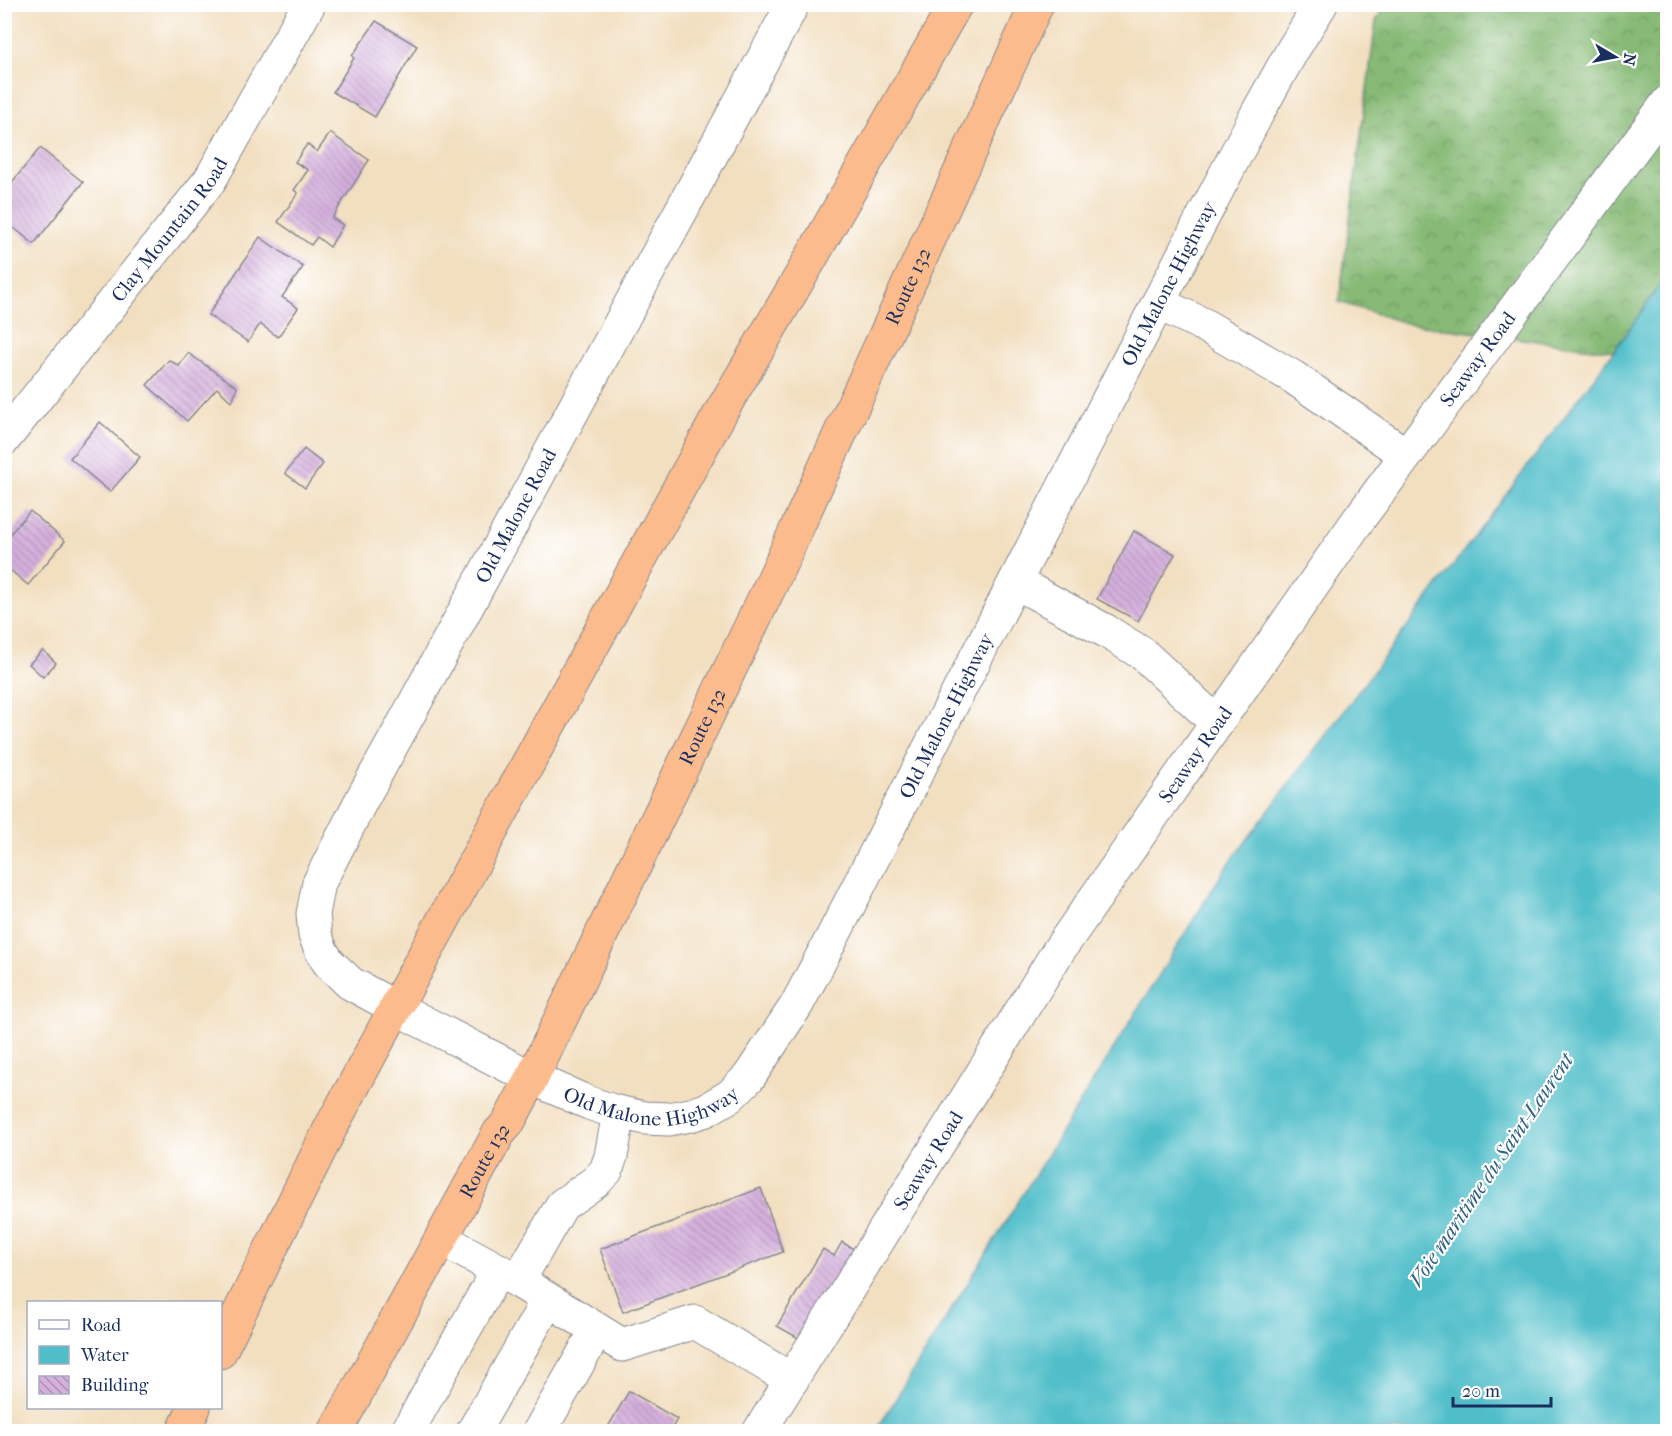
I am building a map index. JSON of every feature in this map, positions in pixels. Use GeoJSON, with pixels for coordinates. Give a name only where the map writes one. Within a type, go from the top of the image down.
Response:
{"type":"FeatureCollection","features":[{"type":"Feature","properties":{"kind":"highway"},"geometry":{"type":"LineString","coordinates":[[222,1348],[330,1129],[722,410],[956,4]]}},
{"type":"Feature","properties":{"kind":"highway","name":"Route 132"},"geometry":{"type":"LineString","coordinates":[[346,1428],[442,1239],[499,1133],[508,1123],[532,1078],[774,578],[1037,4]]}},
{"type":"Feature","properties":{"kind":"highway"},"geometry":{"type":"LineString","coordinates":[[183,1431],[193,1409]]}},
{"type":"Feature","properties":{"kind":"street","name":"Clay Mountain Road"},"geometry":{"type":"LineString","coordinates":[[4,439],[210,180],[309,4]]}},
{"type":"Feature","properties":{"kind":"street","name":"Old Malone Road"},"geometry":{"type":"LineString","coordinates":[[396,1008],[350,983],[328,963],[314,930],[313,914],[319,883],[362,799],[793,4]]}},
{"type":"Feature","properties":{"kind":"street","name":"Old Malone Highway"},"geometry":{"type":"LineString","coordinates":[[396,1008],[532,1078],[589,1103],[619,1113],[645,1118],[669,1119],[690,1115],[706,1110],[730,1096],[749,1077],[796,1006],[828,946],[1158,303],[1258,112],[1321,4]]}},
{"type":"Feature","properties":{"kind":"street","name":"Seaway Road"},"geometry":{"type":"LineString","coordinates":[[759,1431],[1059,950],[1359,519],[1668,102]]}},
{"type":"Feature","properties":{"kind":"street"},"geometry":{"type":"LineString","coordinates":[[1158,303],[1203,325],[1293,377],[1406,455]]}},
{"type":"Feature","properties":{"kind":"street"},"geometry":{"type":"LineString","coordinates":[[1015,582],[1113,621],[1143,654],[1217,723]]}},
{"type":"Feature","properties":{"kind":"street"},"geometry":{"type":"LineString","coordinates":[[407,1431],[508,1276],[562,1205],[595,1182],[606,1171],[619,1113]]}},
{"type":"Feature","properties":{"kind":"street"},"geometry":{"type":"LineString","coordinates":[[442,1239],[622,1345],[695,1322],[792,1380]]}},
{"type":"Feature","properties":{"kind":"street"},"geometry":{"type":"LineString","coordinates":[[473,1431],[548,1300]]}},
{"type":"Feature","properties":{"kind":"street"},"geometry":{"type":"LineString","coordinates":[[539,1431],[597,1330]]}},
{"type":"Feature","properties":{"kind":"green space"},"geometry":{"type":"Polygon","coordinates":[[[1386,5],[1667,5],[1667,275],[1614,351],[1409,324],[1339,302],[1376,21],[1386,5]]]}},
{"type":"Feature","properties":{"kind":"water","name":"Voie maritime du Saint-Laurent"},"geometry":{"type":"Polygon","coordinates":[[[1667,275],[1667,1431],[876,1431],[1225,869],[1614,351],[1667,275]]]}},
{"type":"Feature","properties":{"kind":"building"},"geometry":{"type":"Polygon","coordinates":[[[376,21],[417,46],[375,117],[333,92],[354,58],[352,56],[376,21]]]}},
{"type":"Feature","properties":{"kind":"building"},"geometry":{"type":"Polygon","coordinates":[[[330,133],[369,160],[332,218],[343,225],[330,247],[317,237],[311,245],[278,222],[298,193],[294,190],[308,170],[295,162],[307,144],[317,152],[330,133]]]}},
{"type":"Feature","properties":{"kind":"building"},"geometry":{"type":"Polygon","coordinates":[[[40,148],[83,182],[34,244],[4,220],[4,192],[40,148]]]}},
{"type":"Feature","properties":{"kind":"building"},"geometry":{"type":"Polygon","coordinates":[[[260,237],[303,267],[282,297],[298,308],[278,337],[260,324],[248,342],[208,315],[260,237]]]}},
{"type":"Feature","properties":{"kind":"building"},"geometry":{"type":"Polygon","coordinates":[[[188,353],[237,387],[232,402],[217,388],[187,421],[147,385],[169,360],[179,366],[188,353]]]}},
{"type":"Feature","properties":{"kind":"building"},"geometry":{"type":"Polygon","coordinates":[[[100,422],[140,457],[110,492],[70,458],[100,422]]]}},
{"type":"Feature","properties":{"kind":"building"},"geometry":{"type":"Polygon","coordinates":[[[304,449],[323,464],[305,488],[285,473],[304,449]]]}},
{"type":"Feature","properties":{"kind":"building"},"geometry":{"type":"Polygon","coordinates":[[[30,511],[65,541],[28,585],[4,565],[4,541],[30,511]]]}},
{"type":"Feature","properties":{"kind":"building"},"geometry":{"type":"Polygon","coordinates":[[[1134,531],[1175,554],[1138,621],[1097,599],[1134,531]]]}},
{"type":"Feature","properties":{"kind":"building"},"geometry":{"type":"Polygon","coordinates":[[[43,650],[56,663],[43,677],[29,664],[43,650]]]}},
{"type":"Feature","properties":{"kind":"building"},"geometry":{"type":"Polygon","coordinates":[[[761,1188],[783,1252],[623,1312],[600,1249],[761,1188]]]}},
{"type":"Feature","properties":{"kind":"building"},"geometry":{"type":"Polygon","coordinates":[[[842,1242],[855,1250],[802,1340],[777,1326],[823,1249],[834,1256],[842,1242]]]}},
{"type":"Feature","properties":{"kind":"building"},"geometry":{"type":"Polygon","coordinates":[[[629,1391],[677,1419],[670,1432],[605,1432],[629,1391]]]}}]}
